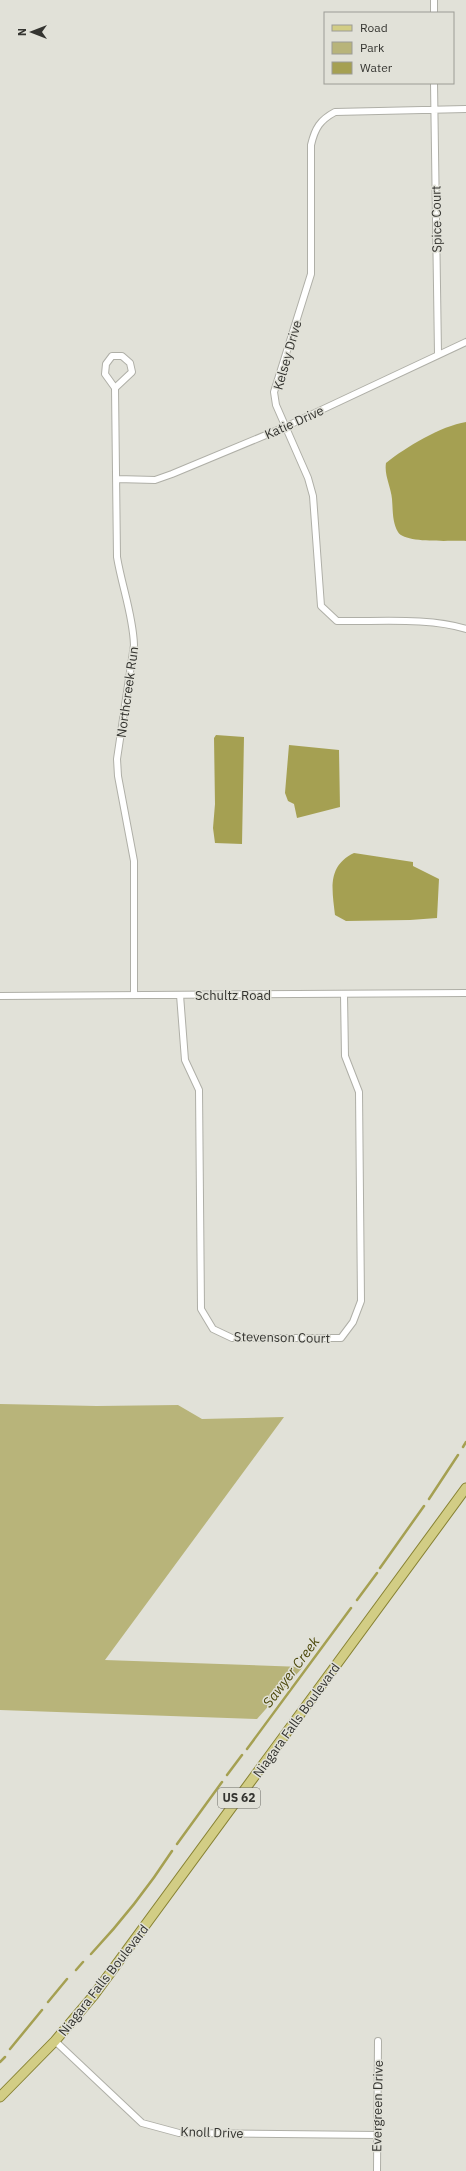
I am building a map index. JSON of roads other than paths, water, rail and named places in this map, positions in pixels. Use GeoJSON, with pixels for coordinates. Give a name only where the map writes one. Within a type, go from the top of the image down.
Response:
{"type":"FeatureCollection","features":[{"type":"Feature","properties":{"kind":"main road","name":"Niagara Falls Boulevard"},"geometry":{"type":"LineString","coordinates":[[0,2097],[55,2041],[120,1961],[466,1488]]}},
{"type":"Feature","properties":{"kind":"street"},"geometry":{"type":"LineString","coordinates":[[434,0],[434,12]]}},
{"type":"Feature","properties":{"kind":"street","name":"Spice Court"},"geometry":{"type":"LineString","coordinates":[[434,84],[438,354]]}},
{"type":"Feature","properties":{"kind":"street","name":"Kelsey Drive"},"geometry":{"type":"LineString","coordinates":[[466,109],[335,112],[323,119],[315,130],[311,145],[311,274],[274,392],[276,405],[308,478],[313,496],[321,606],[337,621],[434,623],[454,625],[466,629]]}},
{"type":"Feature","properties":{"kind":"street","name":"Katie Drive"},"geometry":{"type":"LineString","coordinates":[[117,479],[155,480],[285,427],[466,342]]}},
{"type":"Feature","properties":{"kind":"street","name":"Northcreek Run"},"geometry":{"type":"LineString","coordinates":[[114,388],[127,379],[132,372],[130,362],[122,356],[112,356],[106,364],[105,374],[114,388],[117,479],[117,558],[133,628],[134,645],[117,759],[118,776],[134,861],[134,996]]}},
{"type":"Feature","properties":{"kind":"street","name":"Schultz Road"},"geometry":{"type":"LineString","coordinates":[[0,996],[344,995],[466,993]]}},
{"type":"Feature","properties":{"kind":"street","name":"Stevenson Court"},"geometry":{"type":"LineString","coordinates":[[180,995],[184,1060],[199,1090],[201,1309],[214,1329],[232,1338],[341,1338],[353,1322],[361,1301],[360,1092],[345,1056],[344,995]]}},
{"type":"Feature","properties":{"kind":"street","name":"Knoll Drive"},"geometry":{"type":"LineString","coordinates":[[55,2041],[142,2123],[179,2132],[378,2135]]}},
{"type":"Feature","properties":{"kind":"street","name":"Evergreen Drive"},"geometry":{"type":"LineString","coordinates":[[377,2171],[378,2041]]}},
{"type":"Feature","properties":{"kind":"water"},"geometry":{"type":"Polygon","coordinates":[[[466,422],[466,541],[429,541],[402,536],[396,528],[394,520],[391,494],[386,472],[386,463],[403,450],[424,438],[456,424],[466,422]]]}},
{"type":"Feature","properties":{"kind":"water"},"geometry":{"type":"Polygon","coordinates":[[[216,735],[244,737],[242,844],[215,843],[213,828],[215,804],[214,738],[216,735]]]}},
{"type":"Feature","properties":{"kind":"water"},"geometry":{"type":"Polygon","coordinates":[[[289,745],[339,750],[340,807],[297,818],[294,804],[288,801],[285,793],[289,745]]]}},
{"type":"Feature","properties":{"kind":"water"},"geometry":{"type":"Polygon","coordinates":[[[354,853],[413,862],[413,866],[439,879],[437,918],[346,921],[335,915],[333,879],[335,871],[345,858],[354,853]]]}},
{"type":"Feature","properties":{"kind":"waterway","name":"Sawyer Creek"},"geometry":{"type":"LineString","coordinates":[[463,1447],[466,1442]]}},
{"type":"Feature","properties":{"kind":"waterway","name":"Sawyer Creek"},"geometry":{"type":"LineString","coordinates":[[429,1499],[458,1455]]}},
{"type":"Feature","properties":{"kind":"waterway","name":"Sawyer Creek"},"geometry":{"type":"LineString","coordinates":[[380,1568],[424,1506]]}},
{"type":"Feature","properties":{"kind":"waterway","name":"Sawyer Creek"},"geometry":{"type":"LineString","coordinates":[[357,1600],[377,1573]]}},
{"type":"Feature","properties":{"kind":"waterway","name":"Sawyer Creek"},"geometry":{"type":"LineString","coordinates":[[247,1749],[351,1608]]}},
{"type":"Feature","properties":{"kind":"waterway","name":"Sawyer Creek"},"geometry":{"type":"LineString","coordinates":[[227,1775],[242,1755]]}},
{"type":"Feature","properties":{"kind":"waterway","name":"Sawyer Creek"},"geometry":{"type":"LineString","coordinates":[[177,1844],[222,1782]]}},
{"type":"Feature","properties":{"kind":"waterway","name":"Sawyer Creek"},"geometry":{"type":"LineString","coordinates":[[91,1954],[134,1904],[172,1851]]}},
{"type":"Feature","properties":{"kind":"waterway","name":"Sawyer Creek"},"geometry":{"type":"LineString","coordinates":[[76,1970],[83,1962]]}},
{"type":"Feature","properties":{"kind":"waterway","name":"Sawyer Creek"},"geometry":{"type":"LineString","coordinates":[[48,2002],[67,1979]]}},
{"type":"Feature","properties":{"kind":"waterway","name":"Sawyer Creek"},"geometry":{"type":"LineString","coordinates":[[10,2049],[42,2010]]}},
{"type":"Feature","properties":{"kind":"waterway","name":"Sawyer Creek"},"geometry":{"type":"LineString","coordinates":[[0,2062],[5,2057]]}}]}
